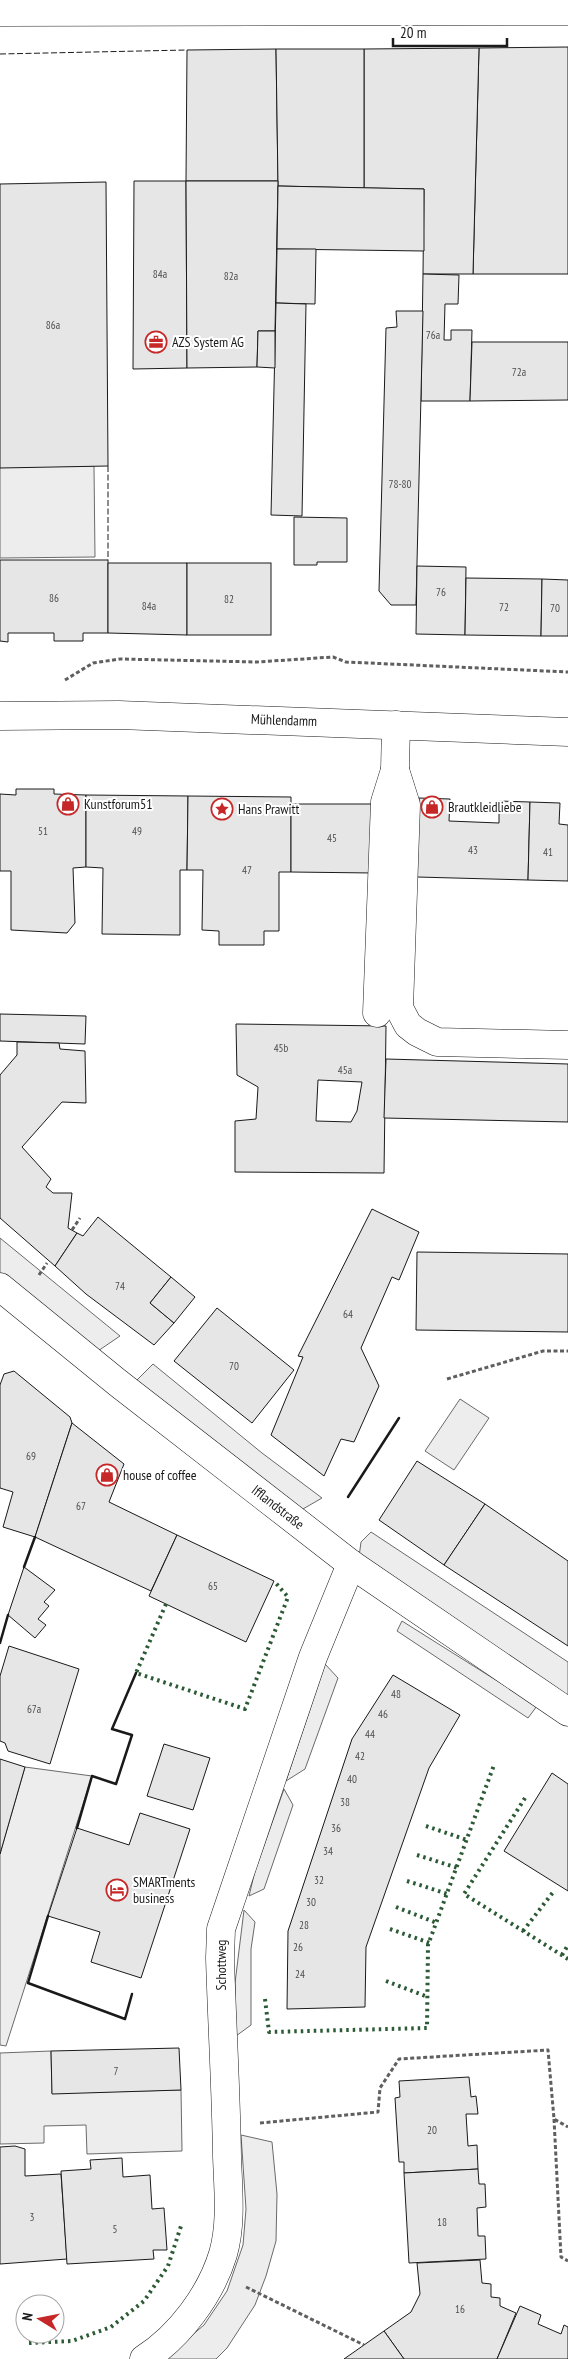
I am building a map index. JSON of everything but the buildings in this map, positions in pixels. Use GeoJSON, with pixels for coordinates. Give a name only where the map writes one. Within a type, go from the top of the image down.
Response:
{"type":"FeatureCollection","features":[{"type":"Feature","properties":{"kind":"street"},"geometry":{"type":"LineString","coordinates":[[0,12],[568,11]]}},
{"type":"Feature","properties":{"kind":"street","name":"Mühlendamm"},"geometry":{"type":"LineString","coordinates":[[0,716],[119,715],[568,732]]}},
{"type":"Feature","properties":{"kind":"street"},"geometry":{"type":"LineString","coordinates":[[377,1012],[385,802],[395,770],[396,725]]}},
{"type":"Feature","properties":{"kind":"street"},"geometry":{"type":"LineString","coordinates":[[395,770],[406,805],[399,1008],[408,1025],[437,1042],[568,1045]]}},
{"type":"Feature","properties":{"kind":"street","name":"Ifflandstraße"},"geometry":{"type":"LineString","coordinates":[[0,1287],[118,1384],[351,1564],[568,1712]]}},
{"type":"Feature","properties":{"kind":"street","name":"Schottweg"},"geometry":{"type":"LineString","coordinates":[[144,2359],[167,2340],[192,2314],[216,2273],[223,2253],[227,2233],[226,2126],[220,1958],[221,1929],[313,1657],[351,1564]]}},
{"type":"Feature","properties":{"kind":"path"},"geometry":{"type":"LineString","coordinates":[[62,682],[93,663],[120,659],[257,662],[333,657],[346,662],[568,672]]}},
{"type":"Feature","properties":{"kind":"path"},"geometry":{"type":"LineString","coordinates":[[72,1230],[80,1218]]}},
{"type":"Feature","properties":{"kind":"path"},"geometry":{"type":"LineString","coordinates":[[448,1379],[543,1351],[568,1351]]}},
{"type":"Feature","properties":{"kind":"path"},"geometry":{"type":"LineString","coordinates":[[226,2126],[378,2112],[380,2088],[399,2059],[548,2050],[554,2119],[561,2258],[568,2260]]}},
{"type":"Feature","properties":{"kind":"path"},"geometry":{"type":"LineString","coordinates":[[554,2119],[568,2127]]}},
{"type":"Feature","properties":{"kind":"path"},"geometry":{"type":"LineString","coordinates":[[216,2273],[364,2345]]}},
{"type":"Feature","properties":{"kind":"shaded area"},"geometry":{"type":"Polygon","coordinates":[[[94,466],[95,557],[0,558],[0,467],[94,466]]]}},
{"type":"Feature","properties":{"kind":"shaded area"},"geometry":{"type":"Polygon","coordinates":[[[0,1238],[120,1336],[95,1353],[0,1276],[0,1238]]]}},
{"type":"Feature","properties":{"kind":"shaded area"},"geometry":{"type":"Polygon","coordinates":[[[153,1364],[262,1453],[322,1498],[296,1513],[133,1384],[153,1364]]]}},
{"type":"Feature","properties":{"kind":"shaded area"},"geometry":{"type":"Polygon","coordinates":[[[460,1399],[489,1418],[454,1470],[425,1451],[460,1399]]]}},
{"type":"Feature","properties":{"kind":"shaded area"},"geometry":{"type":"Polygon","coordinates":[[[371,1532],[568,1662],[568,1697],[359,1557],[361,1542],[371,1532]]]}},
{"type":"Feature","properties":{"kind":"shaded area"},"geometry":{"type":"Polygon","coordinates":[[[402,1621],[537,1706],[528,1718],[397,1631],[402,1621]]]}},
{"type":"Feature","properties":{"kind":"shaded area"},"geometry":{"type":"Polygon","coordinates":[[[325,1664],[338,1678],[305,1769],[286,1781],[325,1664]]]}},
{"type":"Feature","properties":{"kind":"shaded area"},"geometry":{"type":"Polygon","coordinates":[[[25,1767],[92,1776],[6,2046],[0,2045],[0,1854],[25,1767]]]}},
{"type":"Feature","properties":{"kind":"shaded area"},"geometry":{"type":"Polygon","coordinates":[[[284,1789],[293,1805],[264,1889],[249,1896],[255,1871],[284,1789]]]}},
{"type":"Feature","properties":{"kind":"shaded area"},"geometry":{"type":"Polygon","coordinates":[[[244,1910],[255,1922],[251,1949],[251,2025],[236,2036],[235,1983],[244,1910]]]}},
{"type":"Feature","properties":{"kind":"shaded area"},"geometry":{"type":"Polygon","coordinates":[[[51,2051],[52,2093],[181,2090],[182,2151],[87,2154],[86,2125],[44,2126],[44,2143],[0,2144],[0,2053],[51,2051]]]}},
{"type":"Feature","properties":{"kind":"shaded area"},"geometry":{"type":"Polygon","coordinates":[[[241,2135],[272,2142],[277,2194],[276,2241],[266,2276],[255,2305],[227,2348],[216,2359],[164,2359],[204,2325],[227,2291],[243,2245],[246,2209],[241,2135]]]}},
{"type":"Feature","properties":{"kind":"hedge"},"geometry":{"type":"LineString","coordinates":[[166,1604],[136,1673],[245,1709],[288,1597],[274,1581]]}},
{"type":"Feature","properties":{"kind":"hedge"},"geometry":{"type":"LineString","coordinates":[[265,1999],[269,2032],[427,2028],[428,1945],[494,1765]]}},
{"type":"Feature","properties":{"kind":"hedge"},"geometry":{"type":"LineString","coordinates":[[525,1798],[464,1894],[568,1959]]}},
{"type":"Feature","properties":{"kind":"hedge"},"geometry":{"type":"LineString","coordinates":[[426,1826],[467,1840]]}},
{"type":"Feature","properties":{"kind":"hedge"},"geometry":{"type":"LineString","coordinates":[[417,1855],[458,1868]]}},
{"type":"Feature","properties":{"kind":"hedge"},"geometry":{"type":"LineString","coordinates":[[407,1881],[448,1894]]}},
{"type":"Feature","properties":{"kind":"hedge"},"geometry":{"type":"LineString","coordinates":[[523,1931],[554,1891]]}},
{"type":"Feature","properties":{"kind":"hedge"},"geometry":{"type":"LineString","coordinates":[[396,1907],[437,1923]]}},
{"type":"Feature","properties":{"kind":"hedge"},"geometry":{"type":"LineString","coordinates":[[390,1929],[430,1943]]}},
{"type":"Feature","properties":{"kind":"hedge"},"geometry":{"type":"LineString","coordinates":[[562,1955],[568,1945]]}},
{"type":"Feature","properties":{"kind":"hedge"},"geometry":{"type":"LineString","coordinates":[[386,1981],[428,1997]]}},
{"type":"Feature","properties":{"kind":"hedge"},"geometry":{"type":"LineString","coordinates":[[65,2341],[72,2341],[111,2327],[144,2301],[168,2266],[181,2226]]}},
{"type":"Feature","properties":{"kind":"fence"},"geometry":{"type":"LineString","coordinates":[[0,54],[187,50]]}},
{"type":"Feature","properties":{"kind":"fence"},"geometry":{"type":"LineString","coordinates":[[108,466],[108,560]]}},
{"type":"Feature","properties":{"kind":"wall"},"geometry":{"type":"LineString","coordinates":[[348,1497],[399,1418]]}},
{"type":"Feature","properties":{"kind":"wall"},"geometry":{"type":"LineString","coordinates":[[24,1567],[35,1537]]}},
{"type":"Feature","properties":{"kind":"wall"},"geometry":{"type":"LineString","coordinates":[[0,1643],[8,1615]]}},
{"type":"Feature","properties":{"kind":"wall"},"geometry":{"type":"LineString","coordinates":[[77,1828],[92,1776],[116,1784],[132,1735],[112,1729],[136,1673]]}},
{"type":"Feature","properties":{"kind":"wall"},"geometry":{"type":"LineString","coordinates":[[48,1916],[28,1983],[125,2019],[132,1994]]}},
{"type":"Feature","properties":{"kind":"place","name":"AZS System AG"},"geometry":{"type":"Point","coordinates":[156,342]}},
{"type":"Feature","properties":{"kind":"place","name":"Kunstforum51"},"geometry":{"type":"Point","coordinates":[68,804]}},
{"type":"Feature","properties":{"kind":"place","name":"Brautkleidliebe"},"geometry":{"type":"Point","coordinates":[432,807]}},
{"type":"Feature","properties":{"kind":"place","name":"Hans Prawitt"},"geometry":{"type":"Point","coordinates":[222,809]}},
{"type":"Feature","properties":{"kind":"place","name":"house of coffee"},"geometry":{"type":"Point","coordinates":[107,1475]}},
{"type":"Feature","properties":{"kind":"place","name":"SMARTments business"},"geometry":{"type":"Point","coordinates":[117,1890]}}]}
